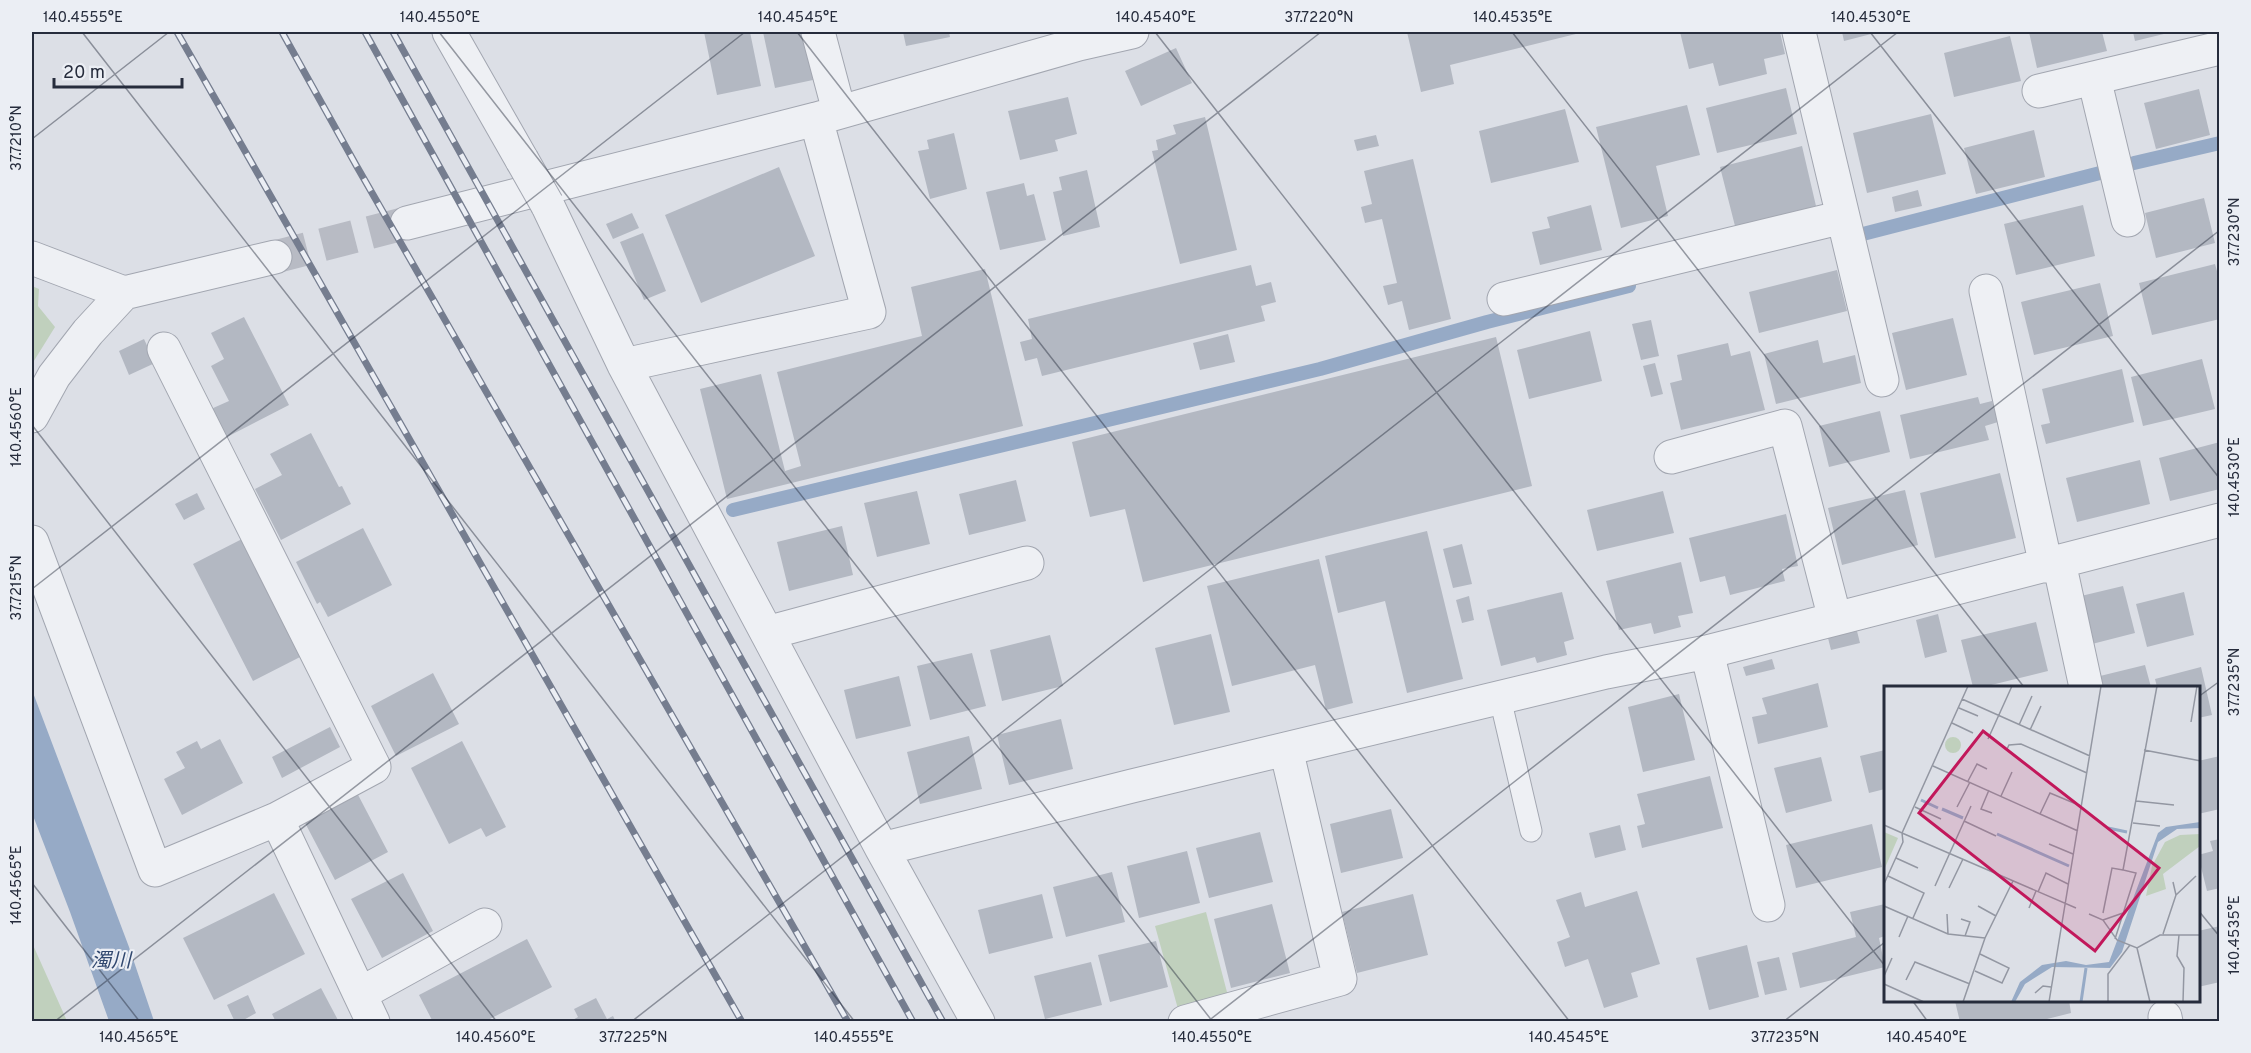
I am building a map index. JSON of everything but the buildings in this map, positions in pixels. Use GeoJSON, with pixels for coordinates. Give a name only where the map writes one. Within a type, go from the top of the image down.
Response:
{"type":"FeatureCollection","features":[{"type":"Feature","properties":{"kind":"street"},"geometry":{"type":"LineString","coordinates":[[449,32],[547,204],[624,365],[882,849],[978,1022]]}},
{"type":"Feature","properties":{"kind":"street"},"geometry":{"type":"LineString","coordinates":[[624,365],[869,312],[827,115],[818,32]]}},
{"type":"Feature","properties":{"kind":"street"},"geometry":{"type":"LineString","coordinates":[[407,223],[827,115],[1078,38],[1132,32]]}},
{"type":"Feature","properties":{"kind":"street"},"geometry":{"type":"LineString","coordinates":[[1799,32],[1882,380]]}},
{"type":"Feature","properties":{"kind":"street"},"geometry":{"type":"LineString","coordinates":[[2039,91],[2220,48]]}},
{"type":"Feature","properties":{"kind":"street"},"geometry":{"type":"LineString","coordinates":[[2094,78],[2128,220]]}},
{"type":"Feature","properties":{"kind":"street"},"geometry":{"type":"LineString","coordinates":[[1504,299],[1843,217]]}},
{"type":"Feature","properties":{"kind":"street"},"geometry":{"type":"LineString","coordinates":[[32,258],[124,292],[275,257]]}},
{"type":"Feature","properties":{"kind":"street"},"geometry":{"type":"LineString","coordinates":[[1986,291],[2052,564],[2086,686]]}},
{"type":"Feature","properties":{"kind":"street"},"geometry":{"type":"LineString","coordinates":[[32,416],[54,376],[88,332],[124,292]]}},
{"type":"Feature","properties":{"kind":"street"},"geometry":{"type":"LineString","coordinates":[[32,542],[154,870],[277,819],[374,767],[164,349]]}},
{"type":"Feature","properties":{"kind":"street"},"geometry":{"type":"LineString","coordinates":[[1671,457],[1785,426],[1835,619]]}},
{"type":"Feature","properties":{"kind":"street"},"geometry":{"type":"LineString","coordinates":[[882,849],[1606,672],[1707,652],[2220,520]]}},
{"type":"Feature","properties":{"kind":"street"},"geometry":{"type":"LineString","coordinates":[[767,633],[1027,564]]}},
{"type":"Feature","properties":{"kind":"street"},"geometry":{"type":"LineString","coordinates":[[1707,652],[1768,906]]}},
{"type":"Feature","properties":{"kind":"street"},"geometry":{"type":"LineString","coordinates":[[1185,1022],[1340,979],[1286,749]]}},
{"type":"Feature","properties":{"kind":"street"},"geometry":{"type":"LineString","coordinates":[[277,819],[366,1008],[485,925]]}},
{"type":"Feature","properties":{"kind":"lane"},"geometry":{"type":"LineString","coordinates":[[1500,698],[1531,831]]}},
{"type":"Feature","properties":{"kind":"green space"},"geometry":{"type":"Polygon","coordinates":[[[32,286],[39,289],[38,306],[55,327],[32,364],[32,286]]]}},
{"type":"Feature","properties":{"kind":"green space"},"geometry":{"type":"Polygon","coordinates":[[[1206,912],[1228,996],[1178,1009],[1155,926],[1206,912]]]}},
{"type":"Feature","properties":{"kind":"green space"},"geometry":{"type":"Polygon","coordinates":[[[32,942],[33,945],[67,1021],[32,1021],[32,942]]]}},
{"type":"Feature","properties":{"kind":"water","name":"濁川"},"geometry":{"type":"Polygon","coordinates":[[[32,690],[129,947],[154,1021],[109,1021],[32,813],[32,690]]]}},
{"type":"Feature","properties":{"kind":"waterway"},"geometry":{"type":"LineString","coordinates":[[2134,163],[2220,143]]}},
{"type":"Feature","properties":{"kind":"waterway"},"geometry":{"type":"LineString","coordinates":[[1859,235],[2100,173]]}},
{"type":"Feature","properties":{"kind":"waterway"},"geometry":{"type":"LineString","coordinates":[[733,510],[1320,369],[1487,322],[1629,286]]}},
{"type":"Feature","properties":{"kind":"tunnel"},"geometry":{"type":"LineString","coordinates":[[275,257],[407,223]]}},
{"type":"Feature","properties":{"kind":"railway"},"geometry":{"type":"LineString","coordinates":[[177,32],[742,1022]]}},
{"type":"Feature","properties":{"kind":"railway"},"geometry":{"type":"LineString","coordinates":[[282,32],[848,1022]]}},
{"type":"Feature","properties":{"kind":"railway"},"geometry":{"type":"LineString","coordinates":[[365,32],[913,1022]]}},
{"type":"Feature","properties":{"kind":"railway"},"geometry":{"type":"LineString","coordinates":[[393,32],[943,1022]]}}]}
